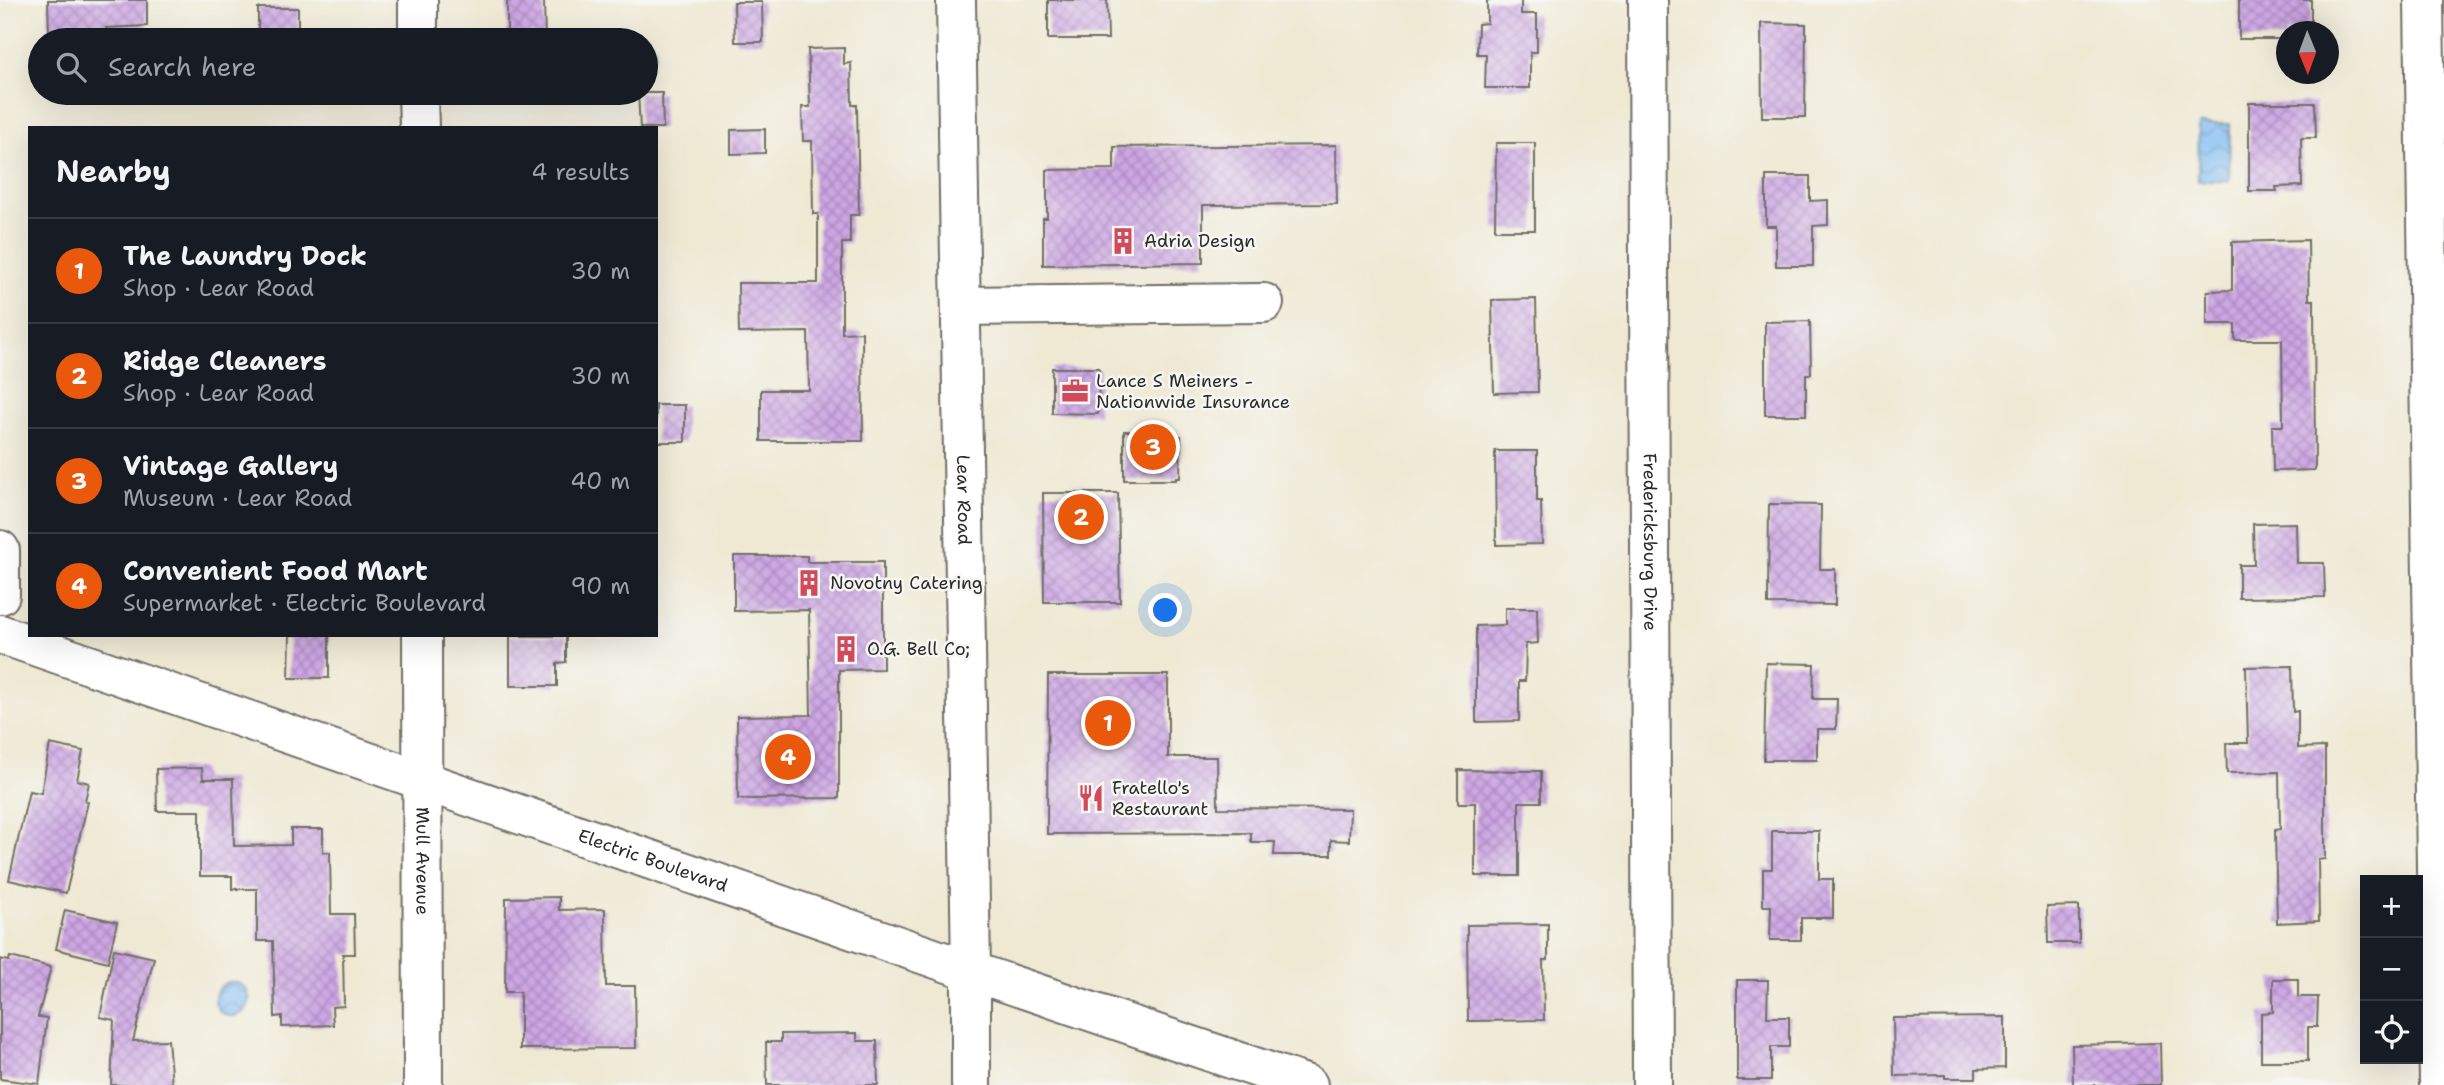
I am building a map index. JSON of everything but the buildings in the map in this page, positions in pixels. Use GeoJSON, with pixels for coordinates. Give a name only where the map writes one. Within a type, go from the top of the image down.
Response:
{"type":"FeatureCollection","features":[{"type":"Feature","properties":{"kind":"street"},"geometry":{"type":"LineString","coordinates":[[418,0],[418,28]]}},
{"type":"Feature","properties":{"kind":"street","name":"Lear Road"},"geometry":{"type":"LineString","coordinates":[[956,0],[971,1085]]}},
{"type":"Feature","properties":{"kind":"street","name":"Fredericksburg Drive"},"geometry":{"type":"LineString","coordinates":[[1648,0],[1652,1085]]}},
{"type":"Feature","properties":{"kind":"street"},"geometry":{"type":"LineString","coordinates":[[2424,0],[2439,1085]]}},
{"type":"Feature","properties":{"kind":"street"},"geometry":{"type":"LineString","coordinates":[[418,105],[419,126]]}},
{"type":"Feature","properties":{"kind":"street"},"geometry":{"type":"LineString","coordinates":[[961,306],[1264,303]]}},
{"type":"Feature","properties":{"kind":"street"},"geometry":{"type":"LineString","coordinates":[[0,550],[0,595]]}},
{"type":"Feature","properties":{"kind":"street","name":"Electric Boulevard"},"geometry":{"type":"LineString","coordinates":[[0,634],[1308,1085]]}},
{"type":"Feature","properties":{"kind":"street","name":"Mull Avenue"},"geometry":{"type":"LineString","coordinates":[[422,637],[423,1085]]}},
{"type":"Feature","properties":{"kind":"water"},"geometry":{"type":"Polygon","coordinates":[[[2199,124],[2230,124],[2229,181],[2198,181],[2199,124]]]}},
{"type":"Feature","properties":{"kind":"water"},"geometry":{"type":"Polygon","coordinates":[[[232,982],[244,987],[249,999],[244,1011],[232,1016],[220,1011],[215,999],[220,987],[232,982]]]}},
{"type":"Feature","properties":{"kind":"place","name":"Adria Design"},"geometry":{"type":"Point","coordinates":[1123,241]}},
{"type":"Feature","properties":{"kind":"place","name":"Lance S Meiners - Nationwide Insurance"},"geometry":{"type":"Point","coordinates":[1075,391]}},
{"type":"Feature","properties":{"kind":"place","name":"Vintage Gallery"},"geometry":{"type":"Point","coordinates":[1153,447]}},
{"type":"Feature","properties":{"kind":"place","name":"Ridge Cleaners"},"geometry":{"type":"Point","coordinates":[1081,517]}},
{"type":"Feature","properties":{"kind":"place","name":"Novotny Catering"},"geometry":{"type":"Point","coordinates":[809,583]}},
{"type":"Feature","properties":{"kind":"place","name":"O.G. Bell Co;"},"geometry":{"type":"Point","coordinates":[846,649]}},
{"type":"Feature","properties":{"kind":"place","name":"The Laundry Dock"},"geometry":{"type":"Point","coordinates":[1108,723]}},
{"type":"Feature","properties":{"kind":"place","name":"Convenient Food Mart"},"geometry":{"type":"Point","coordinates":[788,757]}},
{"type":"Feature","properties":{"kind":"place","name":"Fratello's Restaurant"},"geometry":{"type":"Point","coordinates":[1091,798]}}]}
